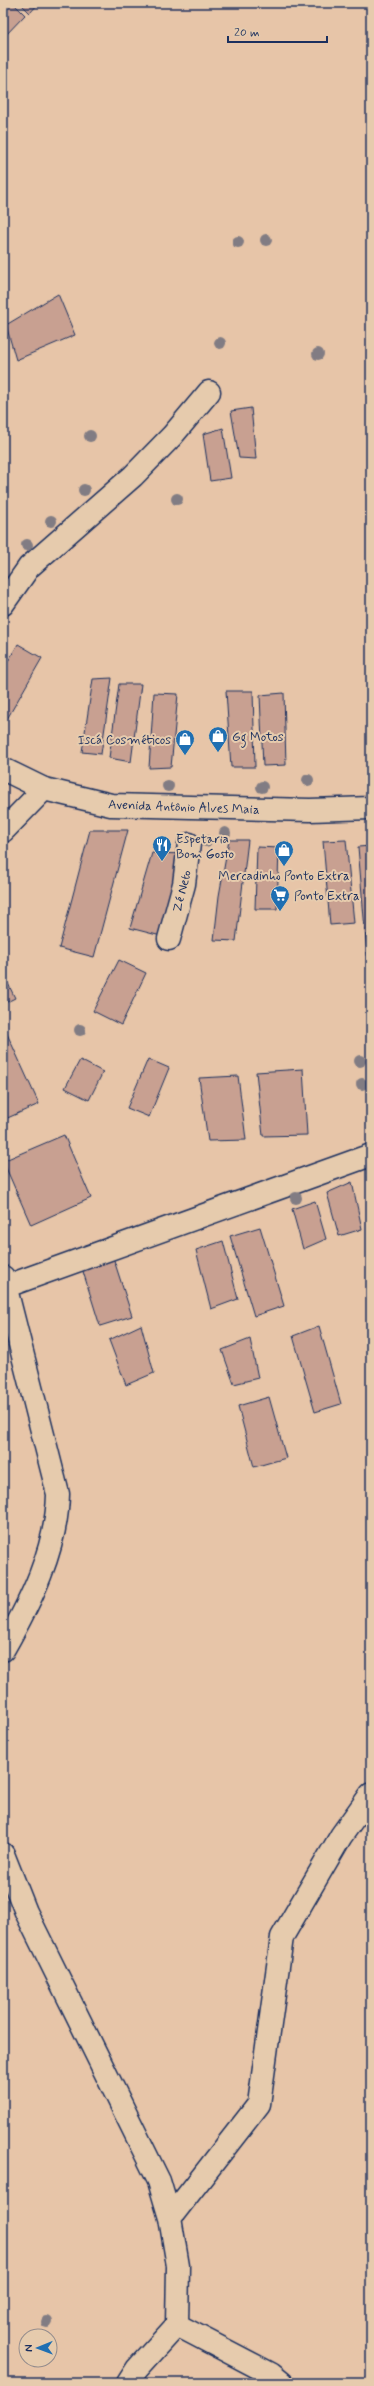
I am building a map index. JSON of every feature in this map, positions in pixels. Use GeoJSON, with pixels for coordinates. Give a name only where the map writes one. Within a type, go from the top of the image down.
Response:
{"type":"FeatureCollection","features":[{"type":"Feature","properties":{"kind":"street"},"geometry":{"type":"LineString","coordinates":[[3,604],[29,567],[133,476],[172,436],[209,392]]}},
{"type":"Feature","properties":{"kind":"street","name":"Avenida Antônio Alves Maia"},"geometry":{"type":"LineString","coordinates":[[3,769],[44,789],[111,804],[310,810],[371,808]]}},
{"type":"Feature","properties":{"kind":"street"},"geometry":{"type":"LineString","coordinates":[[3,831],[44,789]]}},
{"type":"Feature","properties":{"kind":"street","name":"Zé Neto"},"geometry":{"type":"LineString","coordinates":[[169,938],[184,884],[189,844]]}},
{"type":"Feature","properties":{"kind":"street"},"geometry":{"type":"LineString","coordinates":[[3,1650],[33,1591],[53,1538],[58,1516],[58,1494],[5,1281],[371,1155]]}},
{"type":"Feature","properties":{"kind":"street"},"geometry":{"type":"LineString","coordinates":[[170,2218],[259,2104],[282,1937],[341,1836],[371,1794]]}},
{"type":"Feature","properties":{"kind":"street"},"geometry":{"type":"LineString","coordinates":[[3,1854],[26,1912],[159,2181],[170,2218],[178,2266],[177,2325],[137,2369],[128,2383]]}},
{"type":"Feature","properties":{"kind":"street"},"geometry":{"type":"LineString","coordinates":[[177,2325],[271,2374],[282,2383]]}},
{"type":"Feature","properties":{"kind":"building"},"geometry":{"type":"Polygon","coordinates":[[[3,3],[13,3],[25,15],[3,38],[3,3]]]}},
{"type":"Feature","properties":{"kind":"building"},"geometry":{"type":"Polygon","coordinates":[[[20,3],[39,3],[30,13],[20,3]]]}},
{"type":"Feature","properties":{"kind":"building"},"geometry":{"type":"Polygon","coordinates":[[[58,294],[75,335],[16,360],[6,325],[58,294]]]}},
{"type":"Feature","properties":{"kind":"building"},"geometry":{"type":"Polygon","coordinates":[[[251,408],[256,459],[239,458],[231,411],[251,408]]]}},
{"type":"Feature","properties":{"kind":"building"},"geometry":{"type":"Polygon","coordinates":[[[223,428],[231,478],[210,481],[203,434],[223,428]]]}},
{"type":"Feature","properties":{"kind":"building"},"geometry":{"type":"Polygon","coordinates":[[[18,644],[42,658],[3,726],[3,670],[18,644]]]}},
{"type":"Feature","properties":{"kind":"building"},"geometry":{"type":"Polygon","coordinates":[[[112,678],[101,754],[82,752],[93,679],[112,678]]]}},
{"type":"Feature","properties":{"kind":"building"},"geometry":{"type":"Polygon","coordinates":[[[119,684],[141,684],[131,762],[109,758],[119,684]]]}},
{"type":"Feature","properties":{"kind":"building"},"geometry":{"type":"Polygon","coordinates":[[[226,691],[253,691],[255,767],[231,767],[226,691]]]}},
{"type":"Feature","properties":{"kind":"building"},"geometry":{"type":"Polygon","coordinates":[[[154,693],[178,694],[171,767],[149,768],[154,693]]]}},
{"type":"Feature","properties":{"kind":"building"},"geometry":{"type":"Polygon","coordinates":[[[284,693],[286,765],[263,766],[260,695],[284,693]]]}},
{"type":"Feature","properties":{"kind":"building"},"geometry":{"type":"Polygon","coordinates":[[[90,830],[128,830],[94,957],[59,948],[90,830]]]}},
{"type":"Feature","properties":{"kind":"building"},"geometry":{"type":"Polygon","coordinates":[[[229,840],[248,840],[236,941],[214,940],[219,896],[229,840]]]}},
{"type":"Feature","properties":{"kind":"building"},"geometry":{"type":"Polygon","coordinates":[[[346,840],[354,923],[330,925],[323,841],[346,840]]]}},
{"type":"Feature","properties":{"kind":"building"},"geometry":{"type":"Polygon","coordinates":[[[371,846],[371,977],[369,977],[358,847],[371,846]]]}},
{"type":"Feature","properties":{"kind":"building"},"geometry":{"type":"Polygon","coordinates":[[[257,847],[279,848],[277,909],[255,909],[257,847]]]}},
{"type":"Feature","properties":{"kind":"building"},"geometry":{"type":"Polygon","coordinates":[[[152,853],[185,854],[161,936],[130,928],[152,853]]]}},
{"type":"Feature","properties":{"kind":"building"},"geometry":{"type":"Polygon","coordinates":[[[119,960],[146,973],[121,1025],[93,1011],[119,960]]]}},
{"type":"Feature","properties":{"kind":"building"},"geometry":{"type":"Polygon","coordinates":[[[3,973],[15,998],[3,1004],[3,973]]]}},
{"type":"Feature","properties":{"kind":"building"},"geometry":{"type":"Polygon","coordinates":[[[3,1025],[39,1104],[3,1120],[3,1025]]]}},
{"type":"Feature","properties":{"kind":"building"},"geometry":{"type":"Polygon","coordinates":[[[148,1059],[169,1068],[149,1117],[127,1108],[148,1059]]]}},
{"type":"Feature","properties":{"kind":"building"},"geometry":{"type":"Polygon","coordinates":[[[80,1060],[103,1072],[89,1100],[65,1088],[80,1060]]]}},
{"type":"Feature","properties":{"kind":"building"},"geometry":{"type":"Polygon","coordinates":[[[303,1069],[307,1135],[263,1136],[256,1072],[303,1069]]]}},
{"type":"Feature","properties":{"kind":"building"},"geometry":{"type":"Polygon","coordinates":[[[238,1076],[246,1140],[208,1141],[199,1078],[238,1076]]]}},
{"type":"Feature","properties":{"kind":"building"},"geometry":{"type":"Polygon","coordinates":[[[64,1135],[91,1198],[31,1225],[3,1161],[64,1135]]]}},
{"type":"Feature","properties":{"kind":"building"},"geometry":{"type":"Polygon","coordinates":[[[352,1182],[362,1229],[339,1236],[327,1193],[352,1182]]]}},
{"type":"Feature","properties":{"kind":"building"},"geometry":{"type":"Polygon","coordinates":[[[315,1201],[326,1239],[303,1249],[292,1209],[315,1201]]]}},
{"type":"Feature","properties":{"kind":"building"},"geometry":{"type":"Polygon","coordinates":[[[260,1227],[284,1306],[254,1316],[230,1236],[260,1227]]]}},
{"type":"Feature","properties":{"kind":"building"},"geometry":{"type":"Polygon","coordinates":[[[223,1241],[238,1299],[211,1309],[196,1250],[223,1241]]]}},
{"type":"Feature","properties":{"kind":"building"},"geometry":{"type":"Polygon","coordinates":[[[112,1254],[132,1316],[100,1326],[81,1265],[112,1254]]]}},
{"type":"Feature","properties":{"kind":"building"},"geometry":{"type":"Polygon","coordinates":[[[141,1325],[154,1373],[126,1385],[109,1340],[141,1325]]]}},
{"type":"Feature","properties":{"kind":"building"},"geometry":{"type":"Polygon","coordinates":[[[319,1326],[341,1404],[315,1412],[293,1336],[319,1326]]]}},
{"type":"Feature","properties":{"kind":"building"},"geometry":{"type":"Polygon","coordinates":[[[250,1339],[258,1378],[234,1384],[222,1350],[250,1339]]]}},
{"type":"Feature","properties":{"kind":"building"},"geometry":{"type":"Polygon","coordinates":[[[269,1397],[286,1458],[254,1467],[238,1406],[269,1397]]]}},
{"type":"Feature","properties":{"kind":"place","name":"Gg Motos"},"geometry":{"type":"Point","coordinates":[218,753]}},
{"type":"Feature","properties":{"kind":"place","name":"Iscá Cosméticos"},"geometry":{"type":"Point","coordinates":[185,756]}},
{"type":"Feature","properties":{"kind":"place","name":"Espetaria Bom Gosto"},"geometry":{"type":"Point","coordinates":[162,862]}},
{"type":"Feature","properties":{"kind":"place","name":"Mercadinho Ponto Extra"},"geometry":{"type":"Point","coordinates":[284,867]}},
{"type":"Feature","properties":{"kind":"place","name":"Ponto Extra"},"geometry":{"type":"Point","coordinates":[280,912]}}]}
